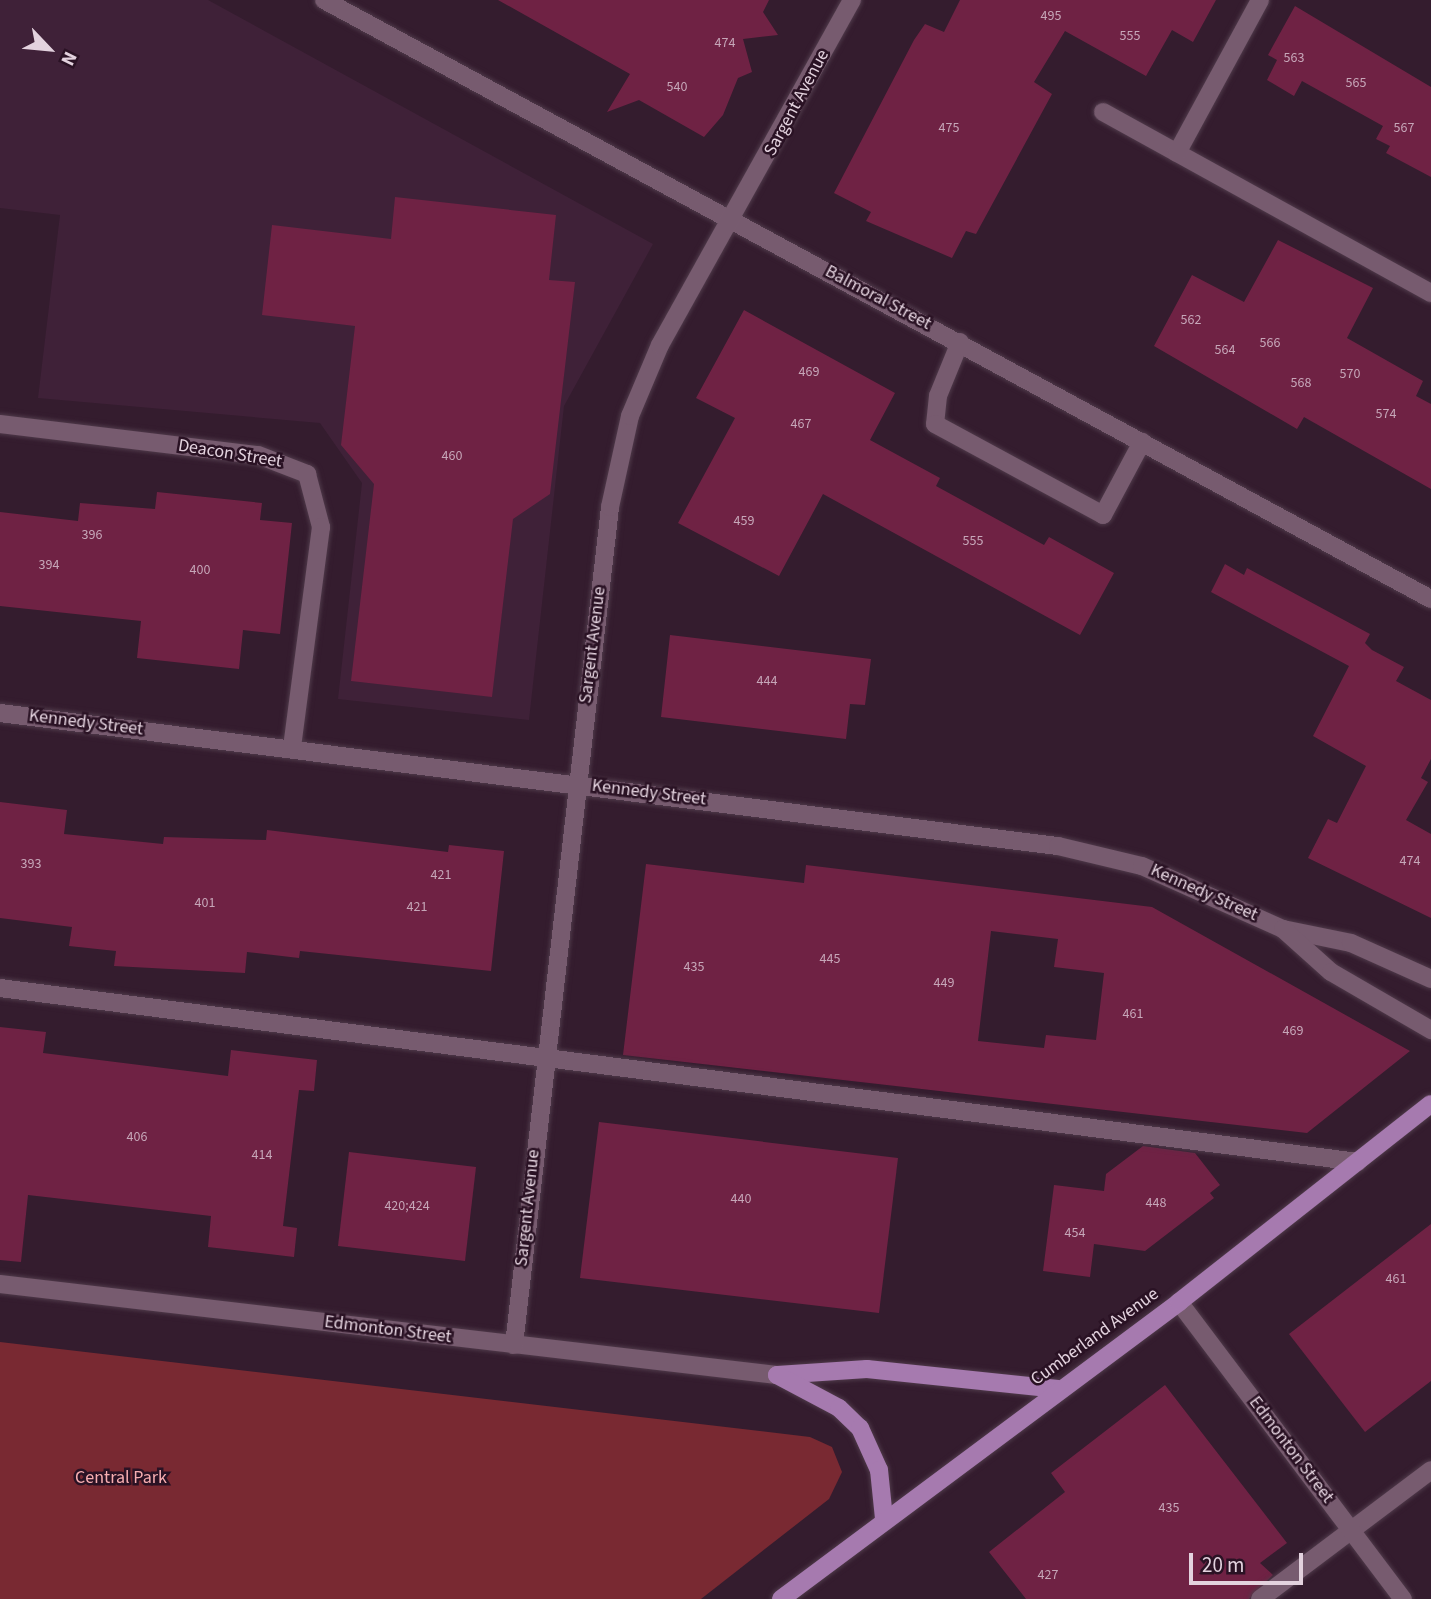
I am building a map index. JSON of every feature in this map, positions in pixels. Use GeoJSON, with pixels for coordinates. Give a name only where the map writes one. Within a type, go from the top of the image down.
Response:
{"type":"FeatureCollection","features":[{"type":"Feature","properties":{"kind":"main road","name":"Cumberland Avenue"},"geometry":{"type":"LineString","coordinates":[[781,1599],[884,1518],[1180,1302],[1431,1104]]}},
{"type":"Feature","properties":{"kind":"main road"},"geometry":{"type":"LineString","coordinates":[[777,1375],[867,1370],[1058,1389]]}},
{"type":"Feature","properties":{"kind":"main road"},"geometry":{"type":"LineString","coordinates":[[777,1375],[839,1408],[860,1428],[879,1470],[884,1518]]}},
{"type":"Feature","properties":{"kind":"street","name":"Balmoral Street"},"geometry":{"type":"LineString","coordinates":[[324,0],[1431,599]]}},
{"type":"Feature","properties":{"kind":"street","name":"Sargent Avenue"},"geometry":{"type":"LineString","coordinates":[[514,1345],[543,1054],[610,508],[630,416],[660,345],[734,221],[852,0]]}},
{"type":"Feature","properties":{"kind":"street"},"geometry":{"type":"LineString","coordinates":[[1177,153],[1260,0]]}},
{"type":"Feature","properties":{"kind":"street"},"geometry":{"type":"LineString","coordinates":[[1103,112],[1431,293]]}},
{"type":"Feature","properties":{"kind":"street"},"geometry":{"type":"LineString","coordinates":[[960,342],[938,396],[935,424],[1103,515],[1142,442]]}},
{"type":"Feature","properties":{"kind":"street","name":"Deacon Street"},"geometry":{"type":"LineString","coordinates":[[0,424],[258,455],[307,474],[321,527],[292,747]]}},
{"type":"Feature","properties":{"kind":"street","name":"Kennedy Street"},"geometry":{"type":"LineString","coordinates":[[0,713],[292,747],[1058,846],[1151,869],[1283,929],[1350,943],[1431,979]]}},
{"type":"Feature","properties":{"kind":"street","name":"Kennedy Street"},"geometry":{"type":"LineString","coordinates":[[1283,929],[1331,972],[1431,1030]]}},
{"type":"Feature","properties":{"kind":"street"},"geometry":{"type":"LineString","coordinates":[[0,989],[543,1054],[1359,1162]]}},
{"type":"Feature","properties":{"kind":"street","name":"Edmonton Street"},"geometry":{"type":"LineString","coordinates":[[0,1284],[777,1375]]}},
{"type":"Feature","properties":{"kind":"street","name":"Edmonton Street"},"geometry":{"type":"LineString","coordinates":[[1180,1302],[1403,1599]]}},
{"type":"Feature","properties":{"kind":"street"},"geometry":{"type":"LineString","coordinates":[[1260,1599],[1431,1470]]}},
{"type":"Feature","properties":{"kind":"shaded area"},"geometry":{"type":"Polygon","coordinates":[[[0,0],[208,0],[653,244],[564,406],[529,720],[338,699],[362,483],[320,423],[38,398],[60,215],[0,208],[0,0]]]}},
{"type":"Feature","properties":{"kind":"green space","name":"Central Park"},"geometry":{"type":"Polygon","coordinates":[[[0,1342],[810,1437],[832,1447],[842,1472],[829,1499],[701,1599],[0,1599],[0,1342]]]}},
{"type":"Feature","properties":{"kind":"building"},"geometry":{"type":"Polygon","coordinates":[[[498,0],[769,0],[763,12],[778,35],[743,39],[752,72],[738,78],[723,115],[704,137],[639,100],[607,112],[630,74],[498,0]]]}},
{"type":"Feature","properties":{"kind":"building"},"geometry":{"type":"Polygon","coordinates":[[[960,0],[1216,0],[1193,42],[1172,30],[1146,76],[1065,31],[1034,82],[1052,94],[976,234],[966,231],[952,258],[866,221],[871,212],[834,193],[914,40],[925,24],[944,32],[960,0]]]}},
{"type":"Feature","properties":{"kind":"building"},"geometry":{"type":"Polygon","coordinates":[[[1295,6],[1431,87],[1431,177],[1386,153],[1390,146],[1376,139],[1383,126],[1302,81],[1294,96],[1267,80],[1277,60],[1268,55],[1295,6]]]}},
{"type":"Feature","properties":{"kind":"building"},"geometry":{"type":"Polygon","coordinates":[[[395,197],[556,215],[549,280],[575,282],[550,494],[513,519],[492,697],[351,681],[374,484],[341,445],[355,326],[262,315],[272,225],[391,239],[395,197]]]}},
{"type":"Feature","properties":{"kind":"building"},"geometry":{"type":"Polygon","coordinates":[[[1278,240],[1373,288],[1347,338],[1423,381],[1416,396],[1431,404],[1431,489],[1304,417],[1297,429],[1154,346],[1192,275],[1244,302],[1278,240]]]}},
{"type":"Feature","properties":{"kind":"building"},"geometry":{"type":"Polygon","coordinates":[[[744,310],[895,393],[870,440],[940,478],[936,486],[1044,545],[1049,537],[1114,573],[1080,635],[823,494],[779,576],[678,523],[735,418],[696,398],[744,310]]]}},
{"type":"Feature","properties":{"kind":"building"},"geometry":{"type":"Polygon","coordinates":[[[157,492],[262,503],[260,520],[292,523],[280,634],[243,630],[239,669],[137,658],[141,621],[0,606],[0,512],[78,521],[80,503],[155,509],[157,492]]]}},
{"type":"Feature","properties":{"kind":"building"},"geometry":{"type":"Polygon","coordinates":[[[1225,564],[1244,575],[1247,568],[1370,634],[1365,643],[1372,650],[1404,667],[1396,681],[1431,700],[1431,759],[1421,778],[1428,782],[1406,820],[1431,834],[1431,918],[1308,858],[1328,819],[1337,823],[1366,766],[1313,736],[1349,666],[1211,592],[1225,564]]]}},
{"type":"Feature","properties":{"kind":"building"},"geometry":{"type":"Polygon","coordinates":[[[670,635],[871,659],[865,705],[850,704],[846,739],[661,717],[670,635]]]}},
{"type":"Feature","properties":{"kind":"building"},"geometry":{"type":"Polygon","coordinates":[[[0,802],[67,810],[64,834],[163,844],[164,837],[266,840],[267,830],[448,852],[449,845],[504,851],[491,971],[300,951],[299,958],[247,952],[245,973],[114,966],[116,951],[69,946],[72,927],[0,918],[0,802]]]}},
{"type":"Feature","properties":{"kind":"building"},"geometry":{"type":"Polygon","coordinates":[[[646,864],[804,883],[806,865],[1152,907],[1410,1051],[1307,1133],[623,1055],[646,864]],[[991,931],[978,1041],[1044,1048],[1046,1035],[1096,1040],[1104,973],[1054,967],[1058,939],[991,931]]]}},
{"type":"Feature","properties":{"kind":"building"},"geometry":{"type":"Polygon","coordinates":[[[0,1027],[46,1032],[43,1053],[228,1076],[231,1050],[317,1060],[314,1091],[299,1090],[283,1226],[297,1228],[294,1257],[208,1247],[211,1216],[28,1195],[21,1262],[0,1260],[0,1027]]]}},
{"type":"Feature","properties":{"kind":"building"},"geometry":{"type":"Polygon","coordinates":[[[599,1122],[898,1158],[879,1313],[580,1278],[599,1122]]]}},
{"type":"Feature","properties":{"kind":"building"},"geometry":{"type":"Polygon","coordinates":[[[1143,1146],[1195,1153],[1220,1185],[1210,1193],[1214,1198],[1145,1251],[1094,1244],[1090,1277],[1043,1271],[1054,1185],[1104,1191],[1106,1174],[1143,1146]]]}},
{"type":"Feature","properties":{"kind":"building"},"geometry":{"type":"Polygon","coordinates":[[[349,1152],[476,1167],[465,1261],[338,1246],[349,1152]]]}},
{"type":"Feature","properties":{"kind":"building"},"geometry":{"type":"Polygon","coordinates":[[[1431,1224],[1431,1381],[1365,1432],[1289,1334],[1431,1224]]]}},
{"type":"Feature","properties":{"kind":"building"},"geometry":{"type":"Polygon","coordinates":[[[1165,1385],[1287,1543],[1260,1563],[1273,1575],[1249,1599],[1026,1599],[989,1552],[1065,1492],[1051,1473],[1165,1385]]]}}]}
